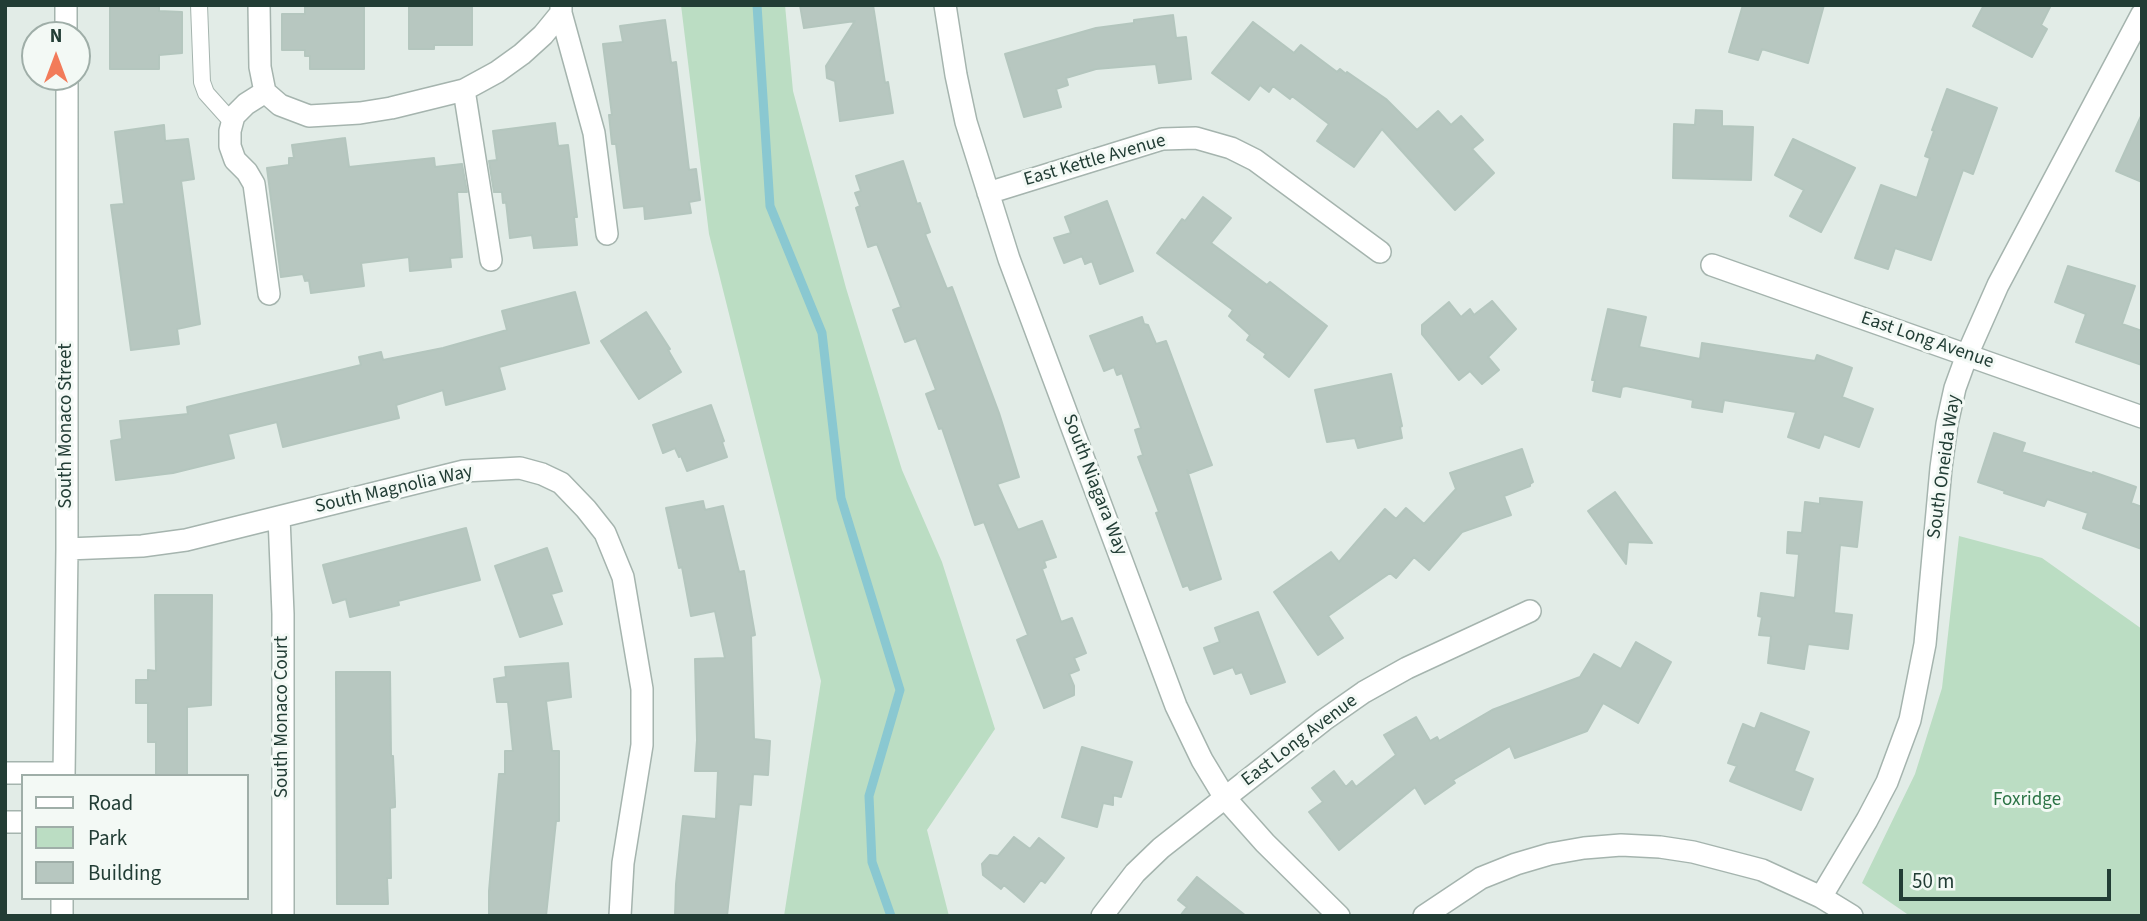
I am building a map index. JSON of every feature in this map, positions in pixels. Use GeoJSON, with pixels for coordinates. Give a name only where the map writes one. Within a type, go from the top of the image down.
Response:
{"type":"FeatureCollection","features":[{"type":"Feature","properties":{"kind":"street"},"geometry":{"type":"LineString","coordinates":[[259,5],[260,67],[265,92],[280,105],[309,116],[391,108],[464,90],[497,72],[522,54],[543,35],[561,9]]}},
{"type":"Feature","properties":{"kind":"street","name":"South Niagara Way"},"geometry":{"type":"LineString","coordinates":[[945,5],[966,122],[1009,259],[1177,706],[1202,760],[1225,797],[1265,843],[1339,916]]}},
{"type":"Feature","properties":{"kind":"street"},"geometry":{"type":"LineString","coordinates":[[561,9],[594,133],[607,234]]}},
{"type":"Feature","properties":{"kind":"street","name":"South Oneida Way"},"geometry":{"type":"LineString","coordinates":[[1821,897],[1882,791],[1910,720],[1925,644],[1945,435],[1955,388],[1998,285],[2134,51],[2142,14]]}},
{"type":"Feature","properties":{"kind":"street"},"geometry":{"type":"LineString","coordinates":[[464,90],[491,260]]}},
{"type":"Feature","properties":{"kind":"street","name":"South Monaco Street"},"geometry":{"type":"LineString","coordinates":[[64,774],[67,91]]}},
{"type":"Feature","properties":{"kind":"street"},"geometry":{"type":"LineString","coordinates":[[265,92],[246,104],[234,116],[230,146],[235,160],[254,184],[269,294]]}},
{"type":"Feature","properties":{"kind":"street","name":"East Kettle Avenue"},"geometry":{"type":"LineString","coordinates":[[988,193],[1162,139],[1196,138],[1231,148],[1255,160],[1380,252]]}},
{"type":"Feature","properties":{"kind":"street","name":"East Long Avenue"},"geometry":{"type":"LineString","coordinates":[[1712,265],[2142,417]]}},
{"type":"Feature","properties":{"kind":"street","name":"South Magnolia Way"},"geometry":{"type":"LineString","coordinates":[[67,549],[142,546],[186,540],[450,474],[495,468],[520,468],[561,483],[605,533],[623,577],[642,689],[642,745],[623,863],[620,916]]}},
{"type":"Feature","properties":{"kind":"street","name":"South Monaco Court"},"geometry":{"type":"LineString","coordinates":[[279,517],[283,614],[283,916]]}},
{"type":"Feature","properties":{"kind":"street","name":"East Long Avenue"},"geometry":{"type":"LineString","coordinates":[[1102,916],[1135,873],[1161,848],[1324,720],[1364,692],[1452,646],[1530,611]]}},
{"type":"Feature","properties":{"kind":"street"},"geometry":{"type":"LineString","coordinates":[[5,773],[64,774]]}},
{"type":"Feature","properties":{"kind":"street"},"geometry":{"type":"LineString","coordinates":[[1424,916],[1481,878],[1516,864],[1561,852],[1621,845],[1660,847],[1762,870],[1821,897],[1852,916]]}},
{"type":"Feature","properties":{"kind":"lane"},"geometry":{"type":"LineString","coordinates":[[199,5],[202,82],[206,93],[232,122]]}},
{"type":"Feature","properties":{"kind":"green space"},"geometry":{"type":"Polygon","coordinates":[[[681,5],[785,5],[793,91],[846,288],[902,470],[942,562],[995,729],[927,830],[949,916],[784,916],[821,681],[709,234],[681,5]]]}},
{"type":"Feature","properties":{"kind":"green space","name":"Foxridge"},"geometry":{"type":"Polygon","coordinates":[[[1959,536],[2042,558],[2142,629],[2142,916],[1910,916],[1862,883],[1915,774],[1942,688],[1959,536]]]}},
{"type":"Feature","properties":{"kind":"building"},"geometry":{"type":"Polygon","coordinates":[[[110,5],[159,5],[159,11],[182,12],[182,53],[159,55],[159,69],[110,69],[110,5]]]}},
{"type":"Feature","properties":{"kind":"building"},"geometry":{"type":"Polygon","coordinates":[[[364,5],[364,69],[310,69],[310,56],[305,56],[305,50],[282,50],[282,14],[305,14],[305,7],[364,5]]]}},
{"type":"Feature","properties":{"kind":"building"},"geometry":{"type":"Polygon","coordinates":[[[409,5],[472,5],[472,45],[434,45],[434,49],[409,49],[409,5]]]}},
{"type":"Feature","properties":{"kind":"building"},"geometry":{"type":"Polygon","coordinates":[[[800,5],[873,5],[885,83],[888,82],[893,113],[840,121],[835,81],[827,78],[826,66],[855,21],[804,28],[800,5]]]}},
{"type":"Feature","properties":{"kind":"building"},"geometry":{"type":"Polygon","coordinates":[[[1743,5],[1824,5],[1808,63],[1762,49],[1758,60],[1729,52],[1743,5]]]}},
{"type":"Feature","properties":{"kind":"building"},"geometry":{"type":"Polygon","coordinates":[[[1984,5],[2051,5],[2041,25],[2047,29],[2032,57],[1973,26],[1984,5]]]}},
{"type":"Feature","properties":{"kind":"building"},"geometry":{"type":"Polygon","coordinates":[[[1173,15],[1176,38],[1186,37],[1191,79],[1159,83],[1156,64],[1096,69],[1066,78],[1068,85],[1056,89],[1061,107],[1024,117],[1005,54],[1096,28],[1173,15]]]}},
{"type":"Feature","properties":{"kind":"building"},"geometry":{"type":"Polygon","coordinates":[[[665,20],[671,63],[676,62],[689,170],[696,169],[700,200],[689,202],[691,213],[645,219],[644,206],[624,208],[616,144],[612,144],[609,115],[612,115],[603,44],[623,42],[620,26],[665,20]]]}},
{"type":"Feature","properties":{"kind":"building"},"geometry":{"type":"Polygon","coordinates":[[[1253,22],[1294,53],[1301,45],[1337,72],[1340,69],[1346,74],[1347,72],[1386,99],[1417,130],[1438,111],[1451,125],[1461,116],[1483,140],[1472,149],[1494,173],[1455,210],[1382,129],[1354,167],[1317,141],[1329,124],[1292,96],[1290,99],[1273,86],[1269,92],[1260,85],[1249,100],[1212,73],[1253,22]]]}},
{"type":"Feature","properties":{"kind":"building"},"geometry":{"type":"Polygon","coordinates":[[[1947,89],[1997,108],[1973,174],[1963,170],[1931,260],[1895,248],[1888,269],[1855,258],[1881,185],[1917,198],[1930,158],[1925,156],[1934,131],[1932,130],[1947,89]]]}},
{"type":"Feature","properties":{"kind":"building"},"geometry":{"type":"Polygon","coordinates":[[[1696,110],[1722,111],[1722,126],[1753,127],[1751,180],[1673,178],[1674,124],[1695,125],[1696,110]]]}},
{"type":"Feature","properties":{"kind":"building"},"geometry":{"type":"Polygon","coordinates":[[[2142,114],[2142,182],[2116,171],[2142,114]]]}},
{"type":"Feature","properties":{"kind":"building"},"geometry":{"type":"Polygon","coordinates":[[[555,123],[558,146],[568,145],[577,217],[574,217],[577,245],[534,248],[532,235],[510,238],[506,202],[503,203],[502,192],[494,192],[489,161],[497,160],[493,131],[555,123]]]}},
{"type":"Feature","properties":{"kind":"building"},"geometry":{"type":"Polygon","coordinates":[[[164,125],[165,141],[188,139],[194,179],[181,181],[200,324],[177,329],[179,344],[131,350],[111,205],[124,204],[115,132],[164,125]]]}},
{"type":"Feature","properties":{"kind":"building"},"geometry":{"type":"Polygon","coordinates":[[[345,138],[349,167],[434,158],[435,167],[462,164],[467,192],[457,192],[462,257],[450,258],[451,267],[410,271],[409,257],[361,263],[364,286],[311,293],[309,280],[305,281],[303,274],[281,277],[267,168],[289,165],[289,158],[294,158],[292,145],[345,138]]]}},
{"type":"Feature","properties":{"kind":"building"},"geometry":{"type":"Polygon","coordinates":[[[1793,139],[1855,168],[1821,232],[1790,216],[1804,190],[1775,175],[1793,139]]]}},
{"type":"Feature","properties":{"kind":"building"},"geometry":{"type":"Polygon","coordinates":[[[903,161],[917,204],[920,203],[930,232],[925,234],[947,289],[952,287],[999,413],[1019,477],[997,484],[1018,530],[1042,521],[1056,557],[1044,561],[1046,567],[1042,569],[1061,622],[1072,618],[1086,653],[1074,658],[1079,670],[1069,674],[1074,695],[1044,708],[1017,640],[1028,635],[984,522],[975,525],[942,428],[939,429],[926,394],[936,390],[916,338],[905,342],[893,310],[901,307],[877,244],[868,247],[856,208],[860,206],[855,193],[861,191],[856,176],[903,161]]]}},
{"type":"Feature","properties":{"kind":"building"},"geometry":{"type":"Polygon","coordinates":[[[1203,197],[1231,218],[1211,243],[1267,285],[1270,282],[1327,326],[1289,377],[1247,340],[1250,335],[1229,316],[1233,310],[1157,253],[1182,219],[1185,221],[1203,197]]]}},
{"type":"Feature","properties":{"kind":"building"},"geometry":{"type":"Polygon","coordinates":[[[1107,201],[1133,271],[1100,284],[1092,261],[1085,264],[1082,256],[1064,263],[1054,238],[1071,233],[1065,217],[1107,201]]]}},
{"type":"Feature","properties":{"kind":"building"},"geometry":{"type":"Polygon","coordinates":[[[2068,266],[2135,286],[2122,324],[2142,331],[2142,365],[2076,342],[2086,314],[2055,302],[2068,266]]]}},
{"type":"Feature","properties":{"kind":"building"},"geometry":{"type":"Polygon","coordinates":[[[575,292],[589,343],[499,367],[505,389],[446,405],[443,390],[396,405],[399,418],[283,447],[277,422],[228,434],[234,458],[173,473],[116,480],[111,441],[122,439],[120,421],[188,414],[187,407],[361,365],[359,357],[381,352],[383,360],[443,348],[507,330],[502,311],[575,292]]]}},
{"type":"Feature","properties":{"kind":"building"},"geometry":{"type":"Polygon","coordinates":[[[1492,301],[1516,329],[1488,357],[1499,370],[1482,384],[1470,371],[1459,380],[1422,334],[1422,325],[1449,302],[1461,317],[1470,309],[1474,315],[1492,301]]]}},
{"type":"Feature","properties":{"kind":"building"},"geometry":{"type":"Polygon","coordinates":[[[1608,309],[1646,317],[1639,347],[1700,359],[1702,343],[1815,361],[1817,355],[1852,368],[1842,397],[1873,409],[1859,447],[1824,434],[1819,448],[1788,437],[1796,412],[1724,400],[1722,412],[1692,407],[1693,400],[1626,386],[1622,387],[1620,397],[1593,391],[1595,380],[1592,380],[1608,309]]]}},
{"type":"Feature","properties":{"kind":"building"},"geometry":{"type":"Polygon","coordinates":[[[646,312],[681,372],[639,399],[601,341],[646,312]]]}},
{"type":"Feature","properties":{"kind":"building"},"geometry":{"type":"Polygon","coordinates":[[[1142,317],[1156,344],[1166,341],[1212,465],[1190,473],[1187,470],[1221,579],[1190,590],[1188,585],[1183,587],[1138,457],[1143,455],[1135,430],[1141,428],[1122,373],[1117,375],[1114,367],[1104,371],[1090,336],[1142,317]]]}},
{"type":"Feature","properties":{"kind":"building"},"geometry":{"type":"Polygon","coordinates":[[[1391,374],[1402,438],[1358,448],[1355,438],[1327,442],[1315,390],[1391,374]]]}},
{"type":"Feature","properties":{"kind":"building"},"geometry":{"type":"Polygon","coordinates":[[[711,405],[727,457],[687,471],[675,448],[663,453],[653,425],[711,405]]]}},
{"type":"Feature","properties":{"kind":"building"},"geometry":{"type":"Polygon","coordinates":[[[1994,433],[2025,443],[2022,452],[2136,487],[2131,503],[2142,507],[2142,549],[2083,528],[2088,513],[2047,499],[2044,506],[1978,482],[1994,433]]]}},
{"type":"Feature","properties":{"kind":"building"},"geometry":{"type":"Polygon","coordinates":[[[1522,449],[1533,482],[1530,486],[1504,496],[1511,515],[1462,532],[1429,570],[1414,557],[1396,578],[1390,573],[1328,616],[1343,638],[1318,655],[1274,592],[1331,552],[1339,562],[1385,509],[1396,519],[1406,508],[1424,524],[1456,489],[1450,473],[1522,449]]]}},
{"type":"Feature","properties":{"kind":"building"},"geometry":{"type":"Polygon","coordinates":[[[1615,492],[1652,543],[1628,542],[1626,564],[1588,511],[1615,492]]]}},
{"type":"Feature","properties":{"kind":"building"},"geometry":{"type":"Polygon","coordinates":[[[1820,498],[1862,502],[1857,547],[1840,545],[1834,613],[1852,615],[1848,649],[1808,644],[1804,669],[1768,663],[1771,636],[1759,635],[1762,617],[1758,616],[1761,593],[1795,598],[1799,554],[1787,553],[1788,532],[1802,533],[1805,502],[1820,504],[1820,498]]]}},
{"type":"Feature","properties":{"kind":"building"},"geometry":{"type":"Polygon","coordinates":[[[703,501],[705,510],[723,506],[739,572],[744,571],[755,635],[751,636],[754,739],[770,741],[768,775],[753,774],[751,805],[739,804],[727,916],[675,916],[683,816],[716,819],[718,771],[695,771],[695,659],[725,658],[715,611],[691,616],[682,567],[679,568],[666,508],[703,501]]]}},
{"type":"Feature","properties":{"kind":"building"},"geometry":{"type":"Polygon","coordinates":[[[466,528],[480,580],[398,601],[399,605],[350,617],[346,599],[333,603],[323,565],[466,528]]]}},
{"type":"Feature","properties":{"kind":"building"},"geometry":{"type":"Polygon","coordinates":[[[547,548],[562,591],[551,594],[562,624],[520,637],[495,566],[547,548]]]}},
{"type":"Feature","properties":{"kind":"building"},"geometry":{"type":"Polygon","coordinates":[[[155,595],[212,595],[211,705],[187,707],[187,774],[156,774],[156,742],[148,742],[148,703],[136,703],[136,680],[148,680],[148,670],[156,671],[155,595]]]}},
{"type":"Feature","properties":{"kind":"building"},"geometry":{"type":"Polygon","coordinates":[[[1258,612],[1285,682],[1251,694],[1242,672],[1236,674],[1233,667],[1214,674],[1204,648],[1220,642],[1215,628],[1258,612]]]}},
{"type":"Feature","properties":{"kind":"building"},"geometry":{"type":"Polygon","coordinates":[[[1636,642],[1671,662],[1638,723],[1603,703],[1587,731],[1515,758],[1510,746],[1453,780],[1455,783],[1425,804],[1415,787],[1339,850],[1309,812],[1323,802],[1312,788],[1334,771],[1346,787],[1352,781],[1356,787],[1396,755],[1384,735],[1416,717],[1430,741],[1437,737],[1439,741],[1492,710],[1580,677],[1594,654],[1621,669],[1636,642]]]}},
{"type":"Feature","properties":{"kind":"building"},"geometry":{"type":"Polygon","coordinates":[[[568,663],[571,697],[546,701],[552,751],[559,751],[559,821],[556,821],[546,916],[489,916],[499,774],[505,774],[505,751],[513,751],[508,702],[497,702],[494,679],[506,677],[505,667],[568,663]]]}},
{"type":"Feature","properties":{"kind":"building"},"geometry":{"type":"Polygon","coordinates":[[[336,672],[390,672],[391,756],[395,807],[390,808],[391,878],[387,878],[388,904],[337,904],[336,672]]]}},
{"type":"Feature","properties":{"kind":"building"},"geometry":{"type":"Polygon","coordinates":[[[1761,713],[1809,732],[1794,771],[1813,779],[1801,810],[1730,781],[1737,766],[1728,763],[1743,724],[1755,729],[1761,713]]]}},
{"type":"Feature","properties":{"kind":"building"},"geometry":{"type":"Polygon","coordinates":[[[1082,747],[1132,762],[1121,797],[1113,795],[1113,805],[1103,803],[1097,827],[1062,817],[1082,747]]]}},
{"type":"Feature","properties":{"kind":"building"},"geometry":{"type":"Polygon","coordinates":[[[1014,837],[1030,849],[1039,838],[1064,858],[1045,883],[1041,880],[1024,902],[1004,885],[1001,889],[983,875],[982,864],[990,855],[998,856],[1014,837]]]}},
{"type":"Feature","properties":{"kind":"building"},"geometry":{"type":"Polygon","coordinates":[[[1197,877],[1246,916],[1180,916],[1187,907],[1178,900],[1197,877]]]}},
{"type":"Feature","properties":{"kind":"waterway"},"geometry":{"type":"LineString","coordinates":[[757,5],[770,206],[822,333],[841,498],[900,690],[869,796],[872,862],[891,916]]}}]}
